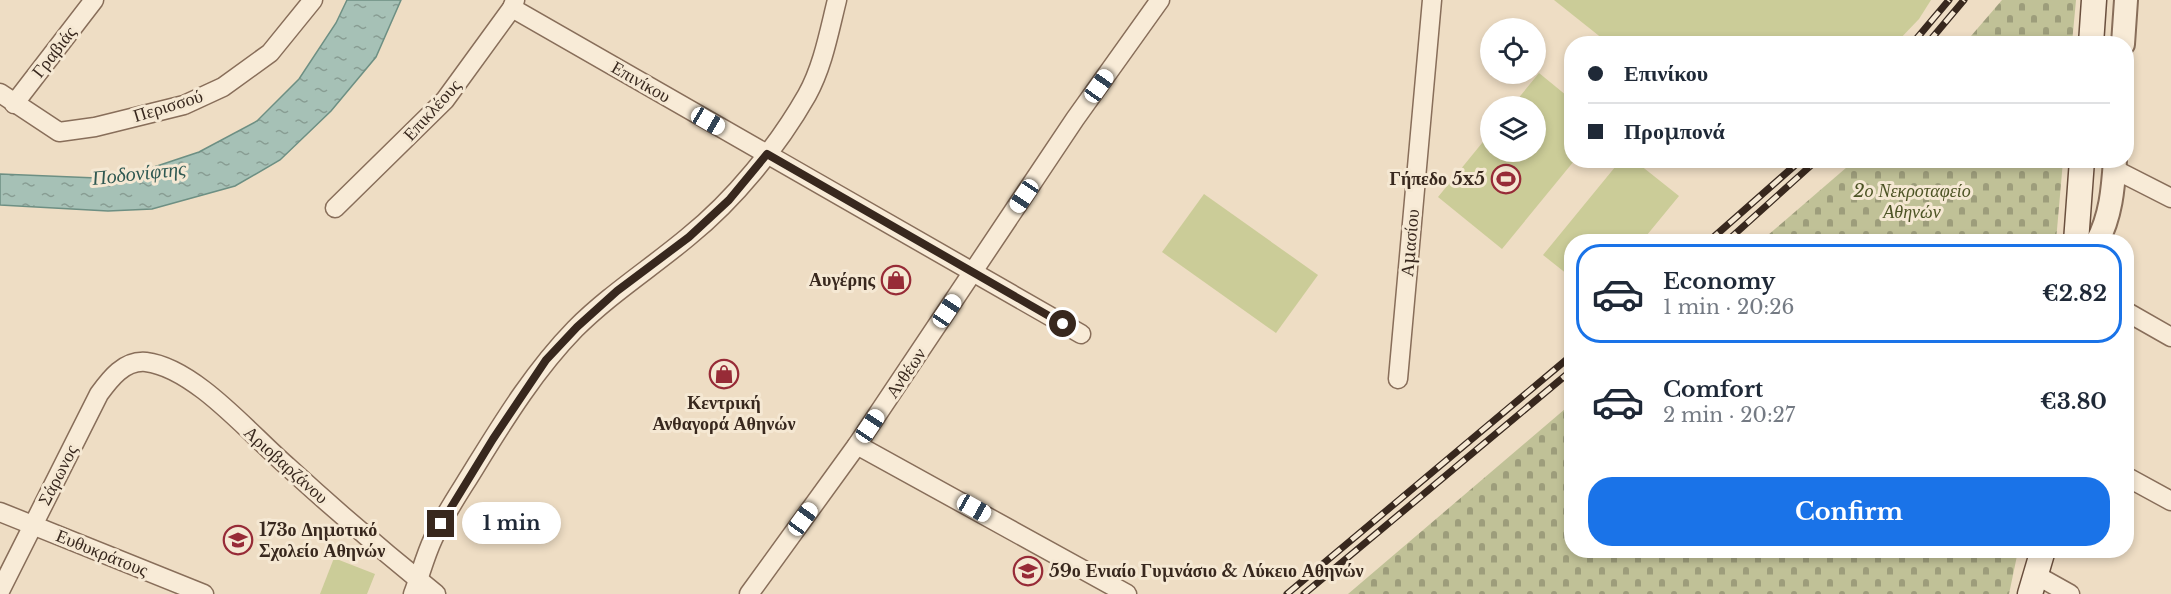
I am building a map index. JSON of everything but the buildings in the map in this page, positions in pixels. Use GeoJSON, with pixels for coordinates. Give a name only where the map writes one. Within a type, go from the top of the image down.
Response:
{"type":"FeatureCollection","features":[{"type":"Feature","properties":{"kind":"main road"},"geometry":{"type":"LineString","coordinates":[[2092,36],[2094,0]]}},
{"type":"Feature","properties":{"kind":"main road"},"geometry":{"type":"LineString","coordinates":[[2077,234],[2082,168]]}},
{"type":"Feature","properties":{"kind":"main road"},"geometry":{"type":"LineString","coordinates":[[2033,584],[2041,558]]}},
{"type":"Feature","properties":{"kind":"street","name":"Γραβιάς"},"geometry":{"type":"LineString","coordinates":[[7,98],[94,0]]}},
{"type":"Feature","properties":{"kind":"street","name":"Περισσού"},"geometry":{"type":"LineString","coordinates":[[7,98],[59,132],[95,127],[184,105],[223,87],[270,52],[313,0]]}},
{"type":"Feature","properties":{"kind":"street"},"geometry":{"type":"LineString","coordinates":[[415,587],[433,540],[449,508],[546,360],[577,327],[617,291],[689,237],[729,200],[767,154],[808,94],[824,53],[837,0]]}},
{"type":"Feature","properties":{"kind":"street","name":"Ανθέων"},"geometry":{"type":"LineString","coordinates":[[749,594],[857,445],[1075,119],[1160,0]]}},
{"type":"Feature","properties":{"kind":"street","name":"Αμασίου"},"geometry":{"type":"LineString","coordinates":[[1398,379],[1432,0]]}},
{"type":"Feature","properties":{"kind":"street"},"geometry":{"type":"LineString","coordinates":[[2124,36],[2127,0]]}},
{"type":"Feature","properties":{"kind":"street","name":"Επινίκου"},"geometry":{"type":"LineString","coordinates":[[514,4],[767,154],[1081,334]]}},
{"type":"Feature","properties":{"kind":"street","name":"Επικλέους"},"geometry":{"type":"LineString","coordinates":[[335,208],[445,100],[514,4]]}},
{"type":"Feature","properties":{"kind":"street"},"geometry":{"type":"LineString","coordinates":[[2101,234],[2113,196],[2115,168]]}},
{"type":"Feature","properties":{"kind":"street"},"geometry":{"type":"LineString","coordinates":[[2120,168],[2171,198]]}},
{"type":"Feature","properties":{"kind":"street"},"geometry":{"type":"LineString","coordinates":[[2134,316],[2171,337]]}},
{"type":"Feature","properties":{"kind":"street","name":"Αριοβαρζάνου"},"geometry":{"type":"LineString","coordinates":[[125,366],[144,362],[167,368],[199,387],[415,587],[436,594]]}},
{"type":"Feature","properties":{"kind":"street","name":"Σάρωνος"},"geometry":{"type":"LineString","coordinates":[[0,591],[99,394],[112,376],[125,366]]}},
{"type":"Feature","properties":{"kind":"street"},"geometry":{"type":"LineString","coordinates":[[857,445],[1127,594]]}},
{"type":"Feature","properties":{"kind":"street"},"geometry":{"type":"LineString","coordinates":[[2134,481],[2171,501]]}},
{"type":"Feature","properties":{"kind":"street","name":"Ευθυκράτους"},"geometry":{"type":"LineString","coordinates":[[0,512],[204,594]]}},
{"type":"Feature","properties":{"kind":"street"},"geometry":{"type":"LineString","coordinates":[[2033,584],[2070,594]]}},
{"type":"Feature","properties":{"kind":"green space"},"geometry":{"type":"Polygon","coordinates":[[[1554,0],[1931,0],[1919,19],[1903,36],[1599,36],[1554,0]]]}},
{"type":"Feature","properties":{"kind":"green space"},"geometry":{"type":"Polygon","coordinates":[[[2002,0],[2076,0],[2073,36],[1971,36],[2002,0]]]}},
{"type":"Feature","properties":{"kind":"green space","name":"Γήπεδο 5x5"},"geometry":{"type":"Polygon","coordinates":[[[1546,79],[1564,93],[1564,168],[1568,168],[1502,249],[1438,197],[1480,145],[1480,162],[1546,162],[1546,96],[1520,96],[1530,84],[1546,84],[1546,79]]]}},
{"type":"Feature","properties":{"kind":"green space"},"geometry":{"type":"Polygon","coordinates":[[[1614,168],[1644,168],[1679,196],[1648,234],[1564,234],[1564,272],[1543,255],[1614,168]]]}},
{"type":"Feature","properties":{"kind":"green space","name":"2ο Νεκροταφείο Αθηνών"},"geometry":{"type":"Polygon","coordinates":[[[1846,168],[2062,168],[2057,234],[1769,234],[1846,168]]]}},
{"type":"Feature","properties":{"kind":"green space"},"geometry":{"type":"Polygon","coordinates":[[[1204,194],[1318,275],[1276,333],[1162,252],[1204,194]]]}},
{"type":"Feature","properties":{"kind":"green space"},"geometry":{"type":"Polygon","coordinates":[[[1564,410],[1564,558],[2017,558],[2009,594],[1348,594],[1564,410]]]}},
{"type":"Feature","properties":{"kind":"green space"},"geometry":{"type":"Polygon","coordinates":[[[334,558],[375,574],[367,594],[320,594],[334,558]]]}},
{"type":"Feature","properties":{"kind":"water","name":"Ποδονίφτης"},"geometry":{"type":"Polygon","coordinates":[[[347,0],[401,0],[376,57],[331,111],[280,160],[235,186],[152,209],[108,211],[0,205],[0,174],[97,178],[151,168],[199,152],[257,121],[299,79],[336,23],[347,0]]]}},
{"type":"Feature","properties":{"kind":"railway"},"geometry":{"type":"LineString","coordinates":[[1919,36],[1949,0]]}},
{"type":"Feature","properties":{"kind":"railway"},"geometry":{"type":"LineString","coordinates":[[1934,36],[1964,0]]}},
{"type":"Feature","properties":{"kind":"railway"},"geometry":{"type":"LineString","coordinates":[[1717,234],[1792,168]]}},
{"type":"Feature","properties":{"kind":"railway"},"geometry":{"type":"LineString","coordinates":[[1735,234],[1808,168]]}},
{"type":"Feature","properties":{"kind":"railway"},"geometry":{"type":"LineString","coordinates":[[1287,594],[1564,362]]}},
{"type":"Feature","properties":{"kind":"railway"},"geometry":{"type":"LineString","coordinates":[[1304,594],[1564,377]]}},
{"type":"Feature","properties":{"kind":"place","name":"Γήπεδο 5x5"},"geometry":{"type":"Point","coordinates":[1506,179]}},
{"type":"Feature","properties":{"kind":"place","name":"Αυγέρης"},"geometry":{"type":"Point","coordinates":[896,280]}},
{"type":"Feature","properties":{"kind":"place","name":"Κεντρική Ανθαγορά Αθηνών"},"geometry":{"type":"Point","coordinates":[724,374]}},
{"type":"Feature","properties":{"kind":"place","name":"173ο Δημοτικό Σχολείο Αθηνών"},"geometry":{"type":"Point","coordinates":[238,540]}},
{"type":"Feature","properties":{"kind":"place","name":"59ο Ενιαίο Γυμνάσιο & Λύκειο Αθηνών"},"geometry":{"type":"Point","coordinates":[1028,571]}},
{"type":"Feature","properties":{"kind":"route"},"geometry":{"type":"LineString","coordinates":[[441,524],[493,439],[546,360],[577,327],[617,291],[689,237],[729,200],[767,154],[1063,324]]}}]}
